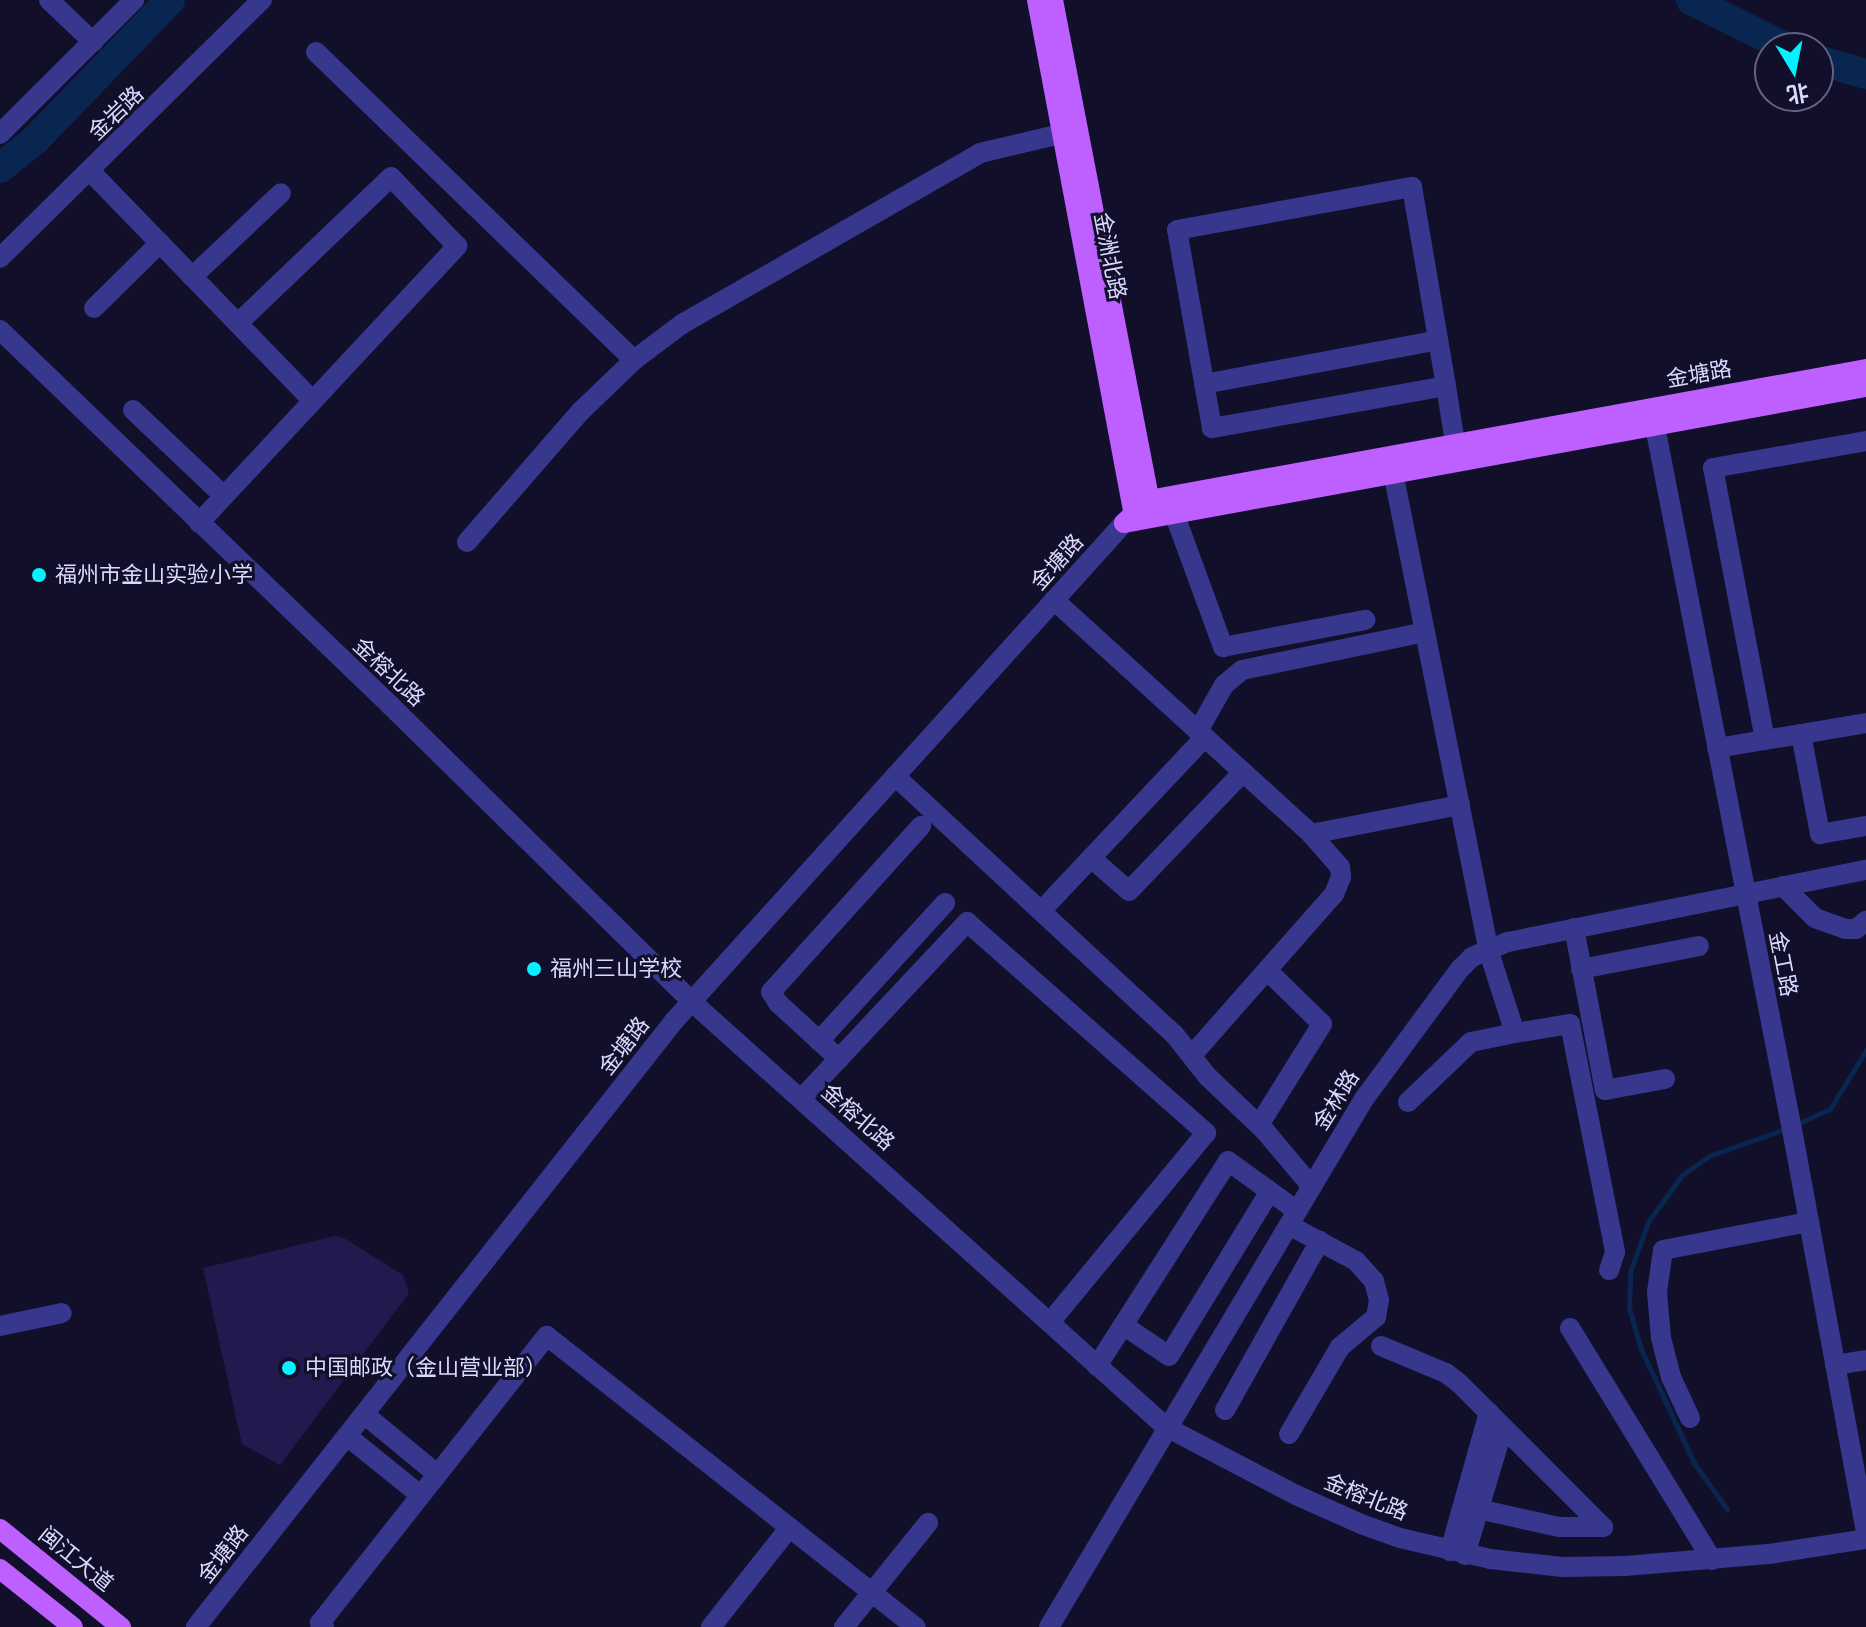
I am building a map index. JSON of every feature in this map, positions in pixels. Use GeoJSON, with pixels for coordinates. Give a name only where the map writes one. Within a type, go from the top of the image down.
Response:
{"type":"FeatureCollection","features":[{"type":"Feature","properties":{"kind":"main road","name":"金洲北路"},"geometry":{"type":"LineString","coordinates":[[1037,0],[1070,131]]}},
{"type":"Feature","properties":{"kind":"main road","name":"金洲北路"},"geometry":{"type":"LineString","coordinates":[[1053,0],[1070,131],[1139,515]]}},
{"type":"Feature","properties":{"kind":"main road","name":"金塘路"},"geometry":{"type":"LineString","coordinates":[[1139,515],[1653,416],[1866,369]]}},
{"type":"Feature","properties":{"kind":"main road","name":"金塘路"},"geometry":{"type":"LineString","coordinates":[[1653,416],[1866,387]]}},
{"type":"Feature","properties":{"kind":"main road","name":"金塘路"},"geometry":{"type":"LineString","coordinates":[[1139,515],[1174,513],[1393,472],[1457,452]]}},
{"type":"Feature","properties":{"kind":"main road","name":"闽江大道"},"geometry":{"type":"LineString","coordinates":[[0,1529],[121,1627]]}},
{"type":"Feature","properties":{"kind":"main road"},"geometry":{"type":"LineString","coordinates":[[0,1569],[73,1627]]}},
{"type":"Feature","properties":{"kind":"street"},"geometry":{"type":"LineString","coordinates":[[49,0],[93,42]]}},
{"type":"Feature","properties":{"kind":"street"},"geometry":{"type":"LineString","coordinates":[[0,134],[134,0]]}},
{"type":"Feature","properties":{"kind":"street","name":"金岩路"},"geometry":{"type":"LineString","coordinates":[[0,258],[262,0]]}},
{"type":"Feature","properties":{"kind":"street"},"geometry":{"type":"LineString","coordinates":[[316,52],[634,360]]}},
{"type":"Feature","properties":{"kind":"street"},"geometry":{"type":"LineString","coordinates":[[467,542],[581,411],[634,360],[682,324],[980,153],[1070,131]]}},
{"type":"Feature","properties":{"kind":"street"},"geometry":{"type":"LineString","coordinates":[[90,171],[313,401]]}},
{"type":"Feature","properties":{"kind":"street"},"geometry":{"type":"LineString","coordinates":[[199,523],[457,246],[391,177],[238,323]]}},
{"type":"Feature","properties":{"kind":"street"},"geometry":{"type":"LineString","coordinates":[[1446,386],[1212,428],[1177,230],[1412,187],[1446,386],[1457,452]]}},
{"type":"Feature","properties":{"kind":"street"},"geometry":{"type":"LineString","coordinates":[[192,277],[281,193]]}},
{"type":"Feature","properties":{"kind":"street"},"geometry":{"type":"LineString","coordinates":[[94,308],[160,243]]}},
{"type":"Feature","properties":{"kind":"street","name":"金榕北路"},"geometry":{"type":"LineString","coordinates":[[0,330],[389,704],[691,1001],[1166,1427],[1326,1509],[1400,1538],[1458,1553],[1563,1567],[1712,1560],[1866,1539]]}},
{"type":"Feature","properties":{"kind":"street"},"geometry":{"type":"LineString","coordinates":[[1204,384],[1438,340]]}},
{"type":"Feature","properties":{"kind":"street"},"geometry":{"type":"LineString","coordinates":[[133,410],[224,496]]}},
{"type":"Feature","properties":{"kind":"street","name":"金工路"},"geometry":{"type":"LineString","coordinates":[[1653,416],[1789,1111],[1866,1531]]}},
{"type":"Feature","properties":{"kind":"street"},"geometry":{"type":"LineString","coordinates":[[1765,740],[1713,468],[1866,441]]}},
{"type":"Feature","properties":{"kind":"street"},"geometry":{"type":"LineString","coordinates":[[1393,472],[1488,949],[1515,1033]]}},
{"type":"Feature","properties":{"kind":"street"},"geometry":{"type":"LineString","coordinates":[[1174,513],[1223,647],[1365,620]]}},
{"type":"Feature","properties":{"kind":"street","name":"金塘路"},"geometry":{"type":"LineString","coordinates":[[196,1627],[691,1001],[1054,600],[1139,515]]}},
{"type":"Feature","properties":{"kind":"street"},"geometry":{"type":"LineString","coordinates":[[1054,600],[1311,834],[1340,867],[1339,887],[1192,1055]]}},
{"type":"Feature","properties":{"kind":"street"},"geometry":{"type":"LineString","coordinates":[[1041,911],[1202,734],[1224,685],[1242,670],[1425,632]]}},
{"type":"Feature","properties":{"kind":"street"},"geometry":{"type":"LineString","coordinates":[[1717,748],[1866,723]]}},
{"type":"Feature","properties":{"kind":"street"},"geometry":{"type":"LineString","coordinates":[[1801,734],[1820,834],[1866,826]]}},
{"type":"Feature","properties":{"kind":"street"},"geometry":{"type":"LineString","coordinates":[[1091,858],[1129,891],[1243,772]]}},
{"type":"Feature","properties":{"kind":"street"},"geometry":{"type":"LineString","coordinates":[[895,776],[1174,1034],[1207,1076],[1259,1125],[1312,1187]]}},
{"type":"Feature","properties":{"kind":"street"},"geometry":{"type":"LineString","coordinates":[[1311,834],[1460,805]]}},
{"type":"Feature","properties":{"kind":"street"},"geometry":{"type":"LineString","coordinates":[[839,1059],[778,1003],[771,992],[921,826]]}},
{"type":"Feature","properties":{"kind":"street","name":"金林路"},"geometry":{"type":"LineString","coordinates":[[1049,1627],[1364,1099],[1460,969],[1488,949],[1574,928],[1866,870]]}},
{"type":"Feature","properties":{"kind":"street"},"geometry":{"type":"LineString","coordinates":[[1783,886],[1815,918],[1845,929],[1856,929],[1866,921]]}},
{"type":"Feature","properties":{"kind":"street"},"geometry":{"type":"LineString","coordinates":[[819,1041],[945,903]]}},
{"type":"Feature","properties":{"kind":"street"},"geometry":{"type":"LineString","coordinates":[[801,1099],[967,922],[1206,1133],[1050,1322]]}},
{"type":"Feature","properties":{"kind":"street"},"geometry":{"type":"LineString","coordinates":[[1574,928],[1605,1090],[1665,1079]]}},
{"type":"Feature","properties":{"kind":"street"},"geometry":{"type":"LineString","coordinates":[[1581,969],[1699,946]]}},
{"type":"Feature","properties":{"kind":"street"},"geometry":{"type":"LineString","coordinates":[[1259,1125],[1322,1024],[1267,970]]}},
{"type":"Feature","properties":{"kind":"street"},"geometry":{"type":"LineString","coordinates":[[1408,1102],[1471,1042],[1570,1024],[1615,1252],[1609,1270]]}},
{"type":"Feature","properties":{"kind":"street"},"geometry":{"type":"LineString","coordinates":[[1097,1366],[1228,1161],[1270,1191],[1293,1218],[1320,1241],[1356,1261],[1377,1289],[1378,1309],[1372,1322],[1340,1347],[1289,1434]]}},
{"type":"Feature","properties":{"kind":"street"},"geometry":{"type":"LineString","coordinates":[[1123,1325],[1169,1356],[1270,1191]]}},
{"type":"Feature","properties":{"kind":"street"},"geometry":{"type":"LineString","coordinates":[[1690,1418],[1671,1377],[1661,1338],[1657,1292],[1663,1250],[1809,1222]]}},
{"type":"Feature","properties":{"kind":"street"},"geometry":{"type":"LineString","coordinates":[[1225,1410],[1320,1241]]}},
{"type":"Feature","properties":{"kind":"street"},"geometry":{"type":"LineString","coordinates":[[0,1326],[62,1313]]}},
{"type":"Feature","properties":{"kind":"street"},"geometry":{"type":"LineString","coordinates":[[1570,1328],[1712,1560]]}},
{"type":"Feature","properties":{"kind":"street"},"geometry":{"type":"LineString","coordinates":[[324,1627],[320,1623],[547,1336],[873,1590],[916,1627]]}},
{"type":"Feature","properties":{"kind":"street"},"geometry":{"type":"LineString","coordinates":[[1381,1346],[1446,1373],[1603,1527],[1559,1527],[1478,1509]]}},
{"type":"Feature","properties":{"kind":"street"},"geometry":{"type":"LineString","coordinates":[[1835,1365],[1866,1360]]}},
{"type":"Feature","properties":{"kind":"street"},"geometry":{"type":"LineString","coordinates":[[1458,1553],[1489,1412]]}},
{"type":"Feature","properties":{"kind":"street"},"geometry":{"type":"LineString","coordinates":[[364,1414],[437,1474]]}},
{"type":"Feature","properties":{"kind":"street"},"geometry":{"type":"LineString","coordinates":[[1458,1553],[1478,1509],[1503,1428]]}},
{"type":"Feature","properties":{"kind":"street"},"geometry":{"type":"LineString","coordinates":[[347,1436],[420,1495]]}},
{"type":"Feature","properties":{"kind":"street"},"geometry":{"type":"LineString","coordinates":[[844,1627],[928,1523]]}},
{"type":"Feature","properties":{"kind":"street"},"geometry":{"type":"LineString","coordinates":[[711,1627],[790,1527]]}},
{"type":"Feature","properties":{"kind":"building","name":"中国邮政（金山营业部）"},"geometry":{"type":"Polygon","coordinates":[[[335,1236],[344,1238],[403,1275],[409,1293],[280,1465],[242,1444],[203,1268],[335,1236]]]}},
{"type":"Feature","properties":{"kind":"waterway"},"geometry":{"type":"LineString","coordinates":[[0,168],[35,140],[170,0]]}},
{"type":"Feature","properties":{"kind":"waterway"},"geometry":{"type":"LineString","coordinates":[[1691,0],[1755,32]]}},
{"type":"Feature","properties":{"kind":"waterway"},"geometry":{"type":"LineString","coordinates":[[1834,65],[1866,74]]}},
{"type":"Feature","properties":{"kind":"waterway"},"geometry":{"type":"LineString","coordinates":[[1795,1125],[1830,1109],[1866,1050]]}},
{"type":"Feature","properties":{"kind":"waterway"},"geometry":{"type":"LineString","coordinates":[[1727,1509],[1694,1463],[1641,1349],[1629,1308],[1630,1272],[1648,1222],[1682,1175],[1709,1156],[1785,1129]]}},
{"type":"Feature","properties":{"kind":"place","name":"福州市金山实验小学"},"geometry":{"type":"Point","coordinates":[39,575]}},
{"type":"Feature","properties":{"kind":"place","name":"福州三山学校"},"geometry":{"type":"Point","coordinates":[534,969]}},
{"type":"Feature","properties":{"kind":"place","name":"中国邮政（金山营业部）"},"geometry":{"type":"Point","coordinates":[289,1368]}}]}
